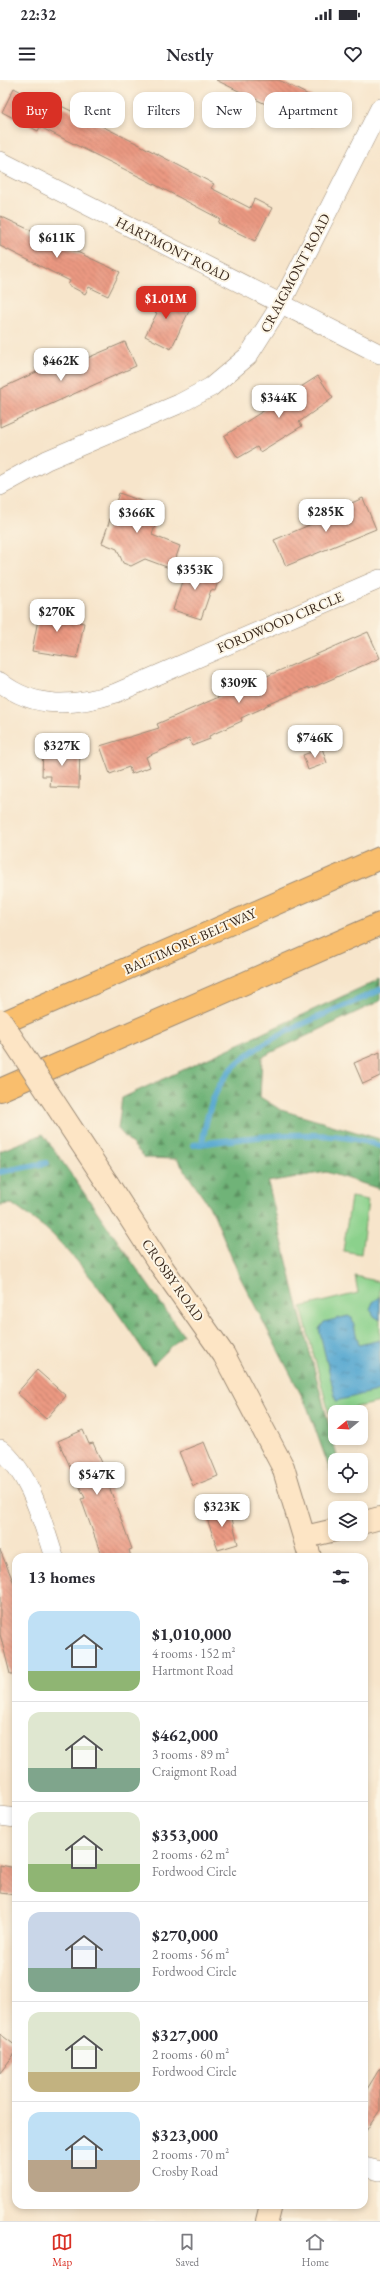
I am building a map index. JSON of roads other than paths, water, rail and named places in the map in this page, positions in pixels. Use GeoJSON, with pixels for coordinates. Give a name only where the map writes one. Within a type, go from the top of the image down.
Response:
{"type":"FeatureCollection","features":[{"type":"Feature","properties":{"kind":"highway","name":"BALTIMORE BELTWAY"},"geometry":{"type":"LineString","coordinates":[[0,1024],[380,858]]}},
{"type":"Feature","properties":{"kind":"highway"},"geometry":{"type":"LineString","coordinates":[[0,1090],[380,924]]}},
{"type":"Feature","properties":{"kind":"main road","name":"CROSBY ROAD"},"geometry":{"type":"LineString","coordinates":[[0,1020],[157,1260],[224,1355],[283,1467],[307,1547]]}},
{"type":"Feature","properties":{"kind":"main road"},"geometry":{"type":"LineString","coordinates":[[368,1521],[380,1518]]}},
{"type":"Feature","properties":{"kind":"main road"},"geometry":{"type":"LineString","coordinates":[[307,1547],[328,1534]]}},
{"type":"Feature","properties":{"kind":"main road"},"geometry":{"type":"LineString","coordinates":[[267,2221],[270,2209]]}},
{"type":"Feature","properties":{"kind":"street","name":"CRAIGMONT ROAD"},"geometry":{"type":"LineString","coordinates":[[0,486],[48,460],[178,404],[211,387],[248,356],[281,304],[380,108]]}},
{"type":"Feature","properties":{"kind":"street","name":"HARTMONT ROAD"},"geometry":{"type":"LineString","coordinates":[[0,161],[281,304]]}},
{"type":"Feature","properties":{"kind":"street"},"geometry":{"type":"LineString","coordinates":[[281,304],[380,354]]}},
{"type":"Feature","properties":{"kind":"street","name":"FORDWOOD CIRCLE"},"geometry":{"type":"LineString","coordinates":[[0,682],[11,691],[37,701],[66,704],[90,701],[116,693],[380,579]]}},
{"type":"Feature","properties":{"kind":"street"},"geometry":{"type":"LineString","coordinates":[[0,1449],[8,1455],[24,1479],[41,1517],[53,1553]]}},
{"type":"Feature","properties":{"kind":"street"},"geometry":{"type":"LineString","coordinates":[[0,1816],[12,1818]]}},
{"type":"Feature","properties":{"kind":"street"},"geometry":{"type":"LineString","coordinates":[[368,2168],[380,2171]]}},
{"type":"Feature","properties":{"kind":"water"},"geometry":{"type":"Polygon","coordinates":[[[380,1297],[380,1320],[374,1316],[370,1309],[373,1302],[380,1297]]]}},
{"type":"Feature","properties":{"kind":"water"},"geometry":{"type":"Polygon","coordinates":[[[348,1316],[352,1318],[359,1345],[380,1340],[380,1390],[336,1401],[319,1329],[324,1322],[348,1316]]]}},
{"type":"Feature","properties":{"kind":"waterway"},"geometry":{"type":"LineString","coordinates":[[202,1144],[210,1107],[214,1097],[222,1081],[242,1059],[258,1047],[278,1036],[380,990]]}},
{"type":"Feature","properties":{"kind":"waterway"},"geometry":{"type":"LineString","coordinates":[[193,1145],[238,1139],[287,1135],[312,1135],[336,1136],[380,1146]]}},
{"type":"Feature","properties":{"kind":"waterway"},"geometry":{"type":"LineString","coordinates":[[0,1172],[46,1163]]}}]}
